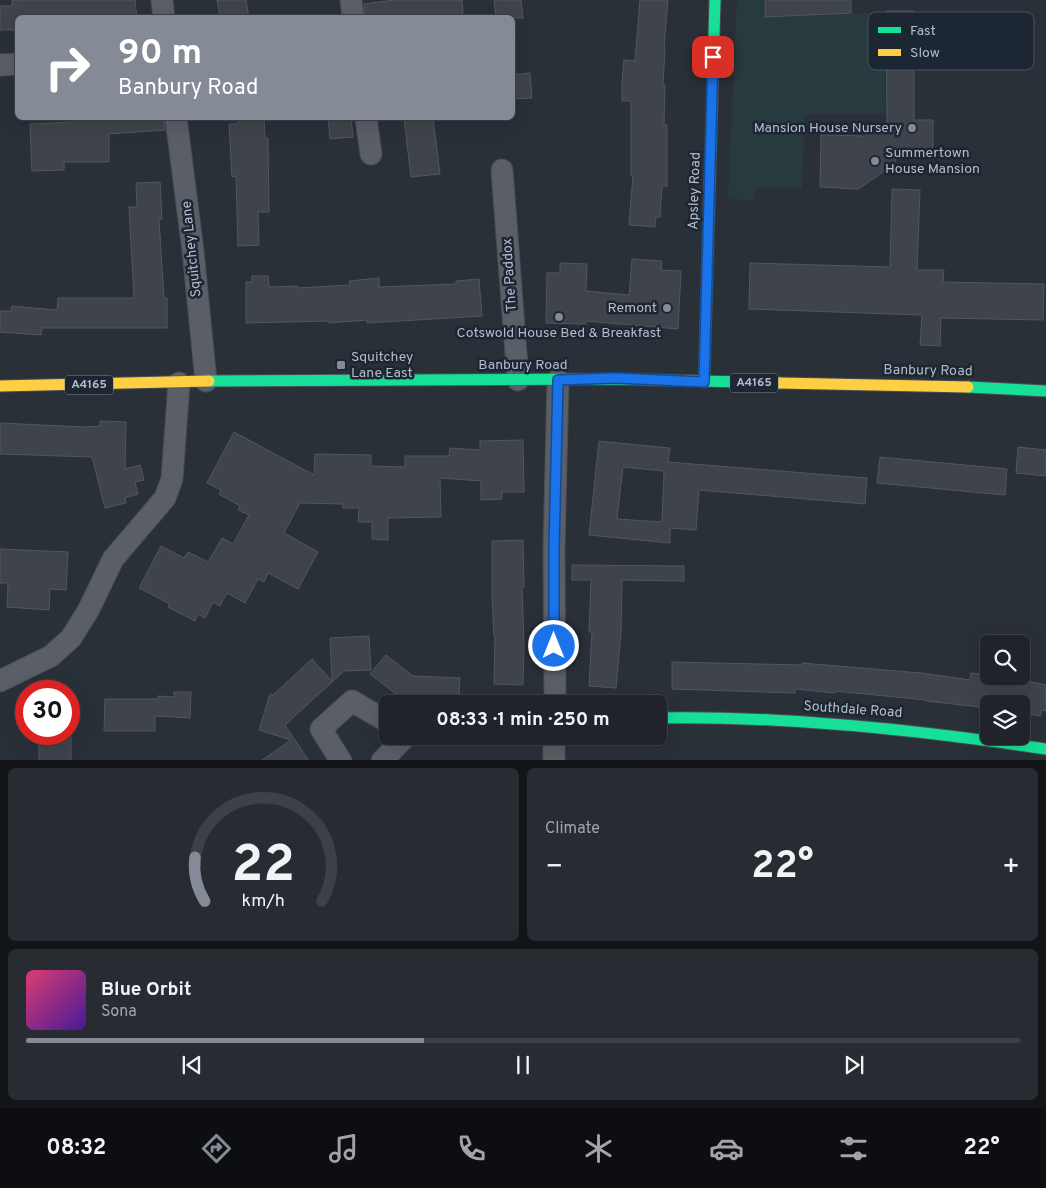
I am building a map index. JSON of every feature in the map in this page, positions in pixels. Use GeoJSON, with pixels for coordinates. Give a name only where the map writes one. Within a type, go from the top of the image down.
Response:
{"type":"FeatureCollection","features":[{"type":"Feature","properties":{"kind":"main road","name":"Apsley Road"},"geometry":{"type":"LineString","coordinates":[[704,382],[715,0]]}},
{"type":"Feature","properties":{"kind":"main road","name":"Banbury Road"},"geometry":{"type":"LineString","coordinates":[[0,386],[206,381],[558,380],[615,378],[704,382],[950,386],[1046,391]]}},
{"type":"Feature","properties":{"kind":"main road","name":"Southdale Road"},"geometry":{"type":"LineString","coordinates":[[667,718],[711,716],[886,727],[1046,749]]}},
{"type":"Feature","properties":{"kind":"street"},"geometry":{"type":"LineString","coordinates":[[162,0],[164,15]]}},
{"type":"Feature","properties":{"kind":"street"},"geometry":{"type":"LineString","coordinates":[[351,0],[353,15]]}},
{"type":"Feature","properties":{"kind":"street"},"geometry":{"type":"LineString","coordinates":[[0,65],[15,64]]}},
{"type":"Feature","properties":{"kind":"street","name":"Squitchey Lane"},"geometry":{"type":"LineString","coordinates":[[176,120],[194,251],[206,381]]}},
{"type":"Feature","properties":{"kind":"street"},"geometry":{"type":"LineString","coordinates":[[366,120],[371,154]]}},
{"type":"Feature","properties":{"kind":"street","name":"The Paddox"},"geometry":{"type":"LineString","coordinates":[[502,170],[518,380]]}},
{"type":"Feature","properties":{"kind":"street"},"geometry":{"type":"LineString","coordinates":[[555,695],[554,549],[558,380]]}},
{"type":"Feature","properties":{"kind":"street"},"geometry":{"type":"LineString","coordinates":[[0,681],[51,656],[71,638],[89,609],[113,559],[165,498],[172,479],[179,383]]}},
{"type":"Feature","properties":{"kind":"street"},"geometry":{"type":"LineString","coordinates":[[341,760],[321,729],[352,701],[379,717]]}},
{"type":"Feature","properties":{"kind":"street"},"geometry":{"type":"LineString","coordinates":[[382,760],[397,745]]}},
{"type":"Feature","properties":{"kind":"street"},"geometry":{"type":"LineString","coordinates":[[554,745],[554,760]]}},
{"type":"Feature","properties":{"kind":"green space"},"geometry":{"type":"Polygon","coordinates":[[[737,0],[763,0],[764,17],[868,13],[868,70],[885,70],[885,114],[805,114],[802,189],[756,187],[754,200],[728,199],[737,0]]]}},
{"type":"Feature","properties":{"kind":"building"},"geometry":{"type":"Polygon","coordinates":[[[12,0],[135,0],[137,15],[15,15],[15,30],[0,30],[0,6],[12,6],[12,0]]]}},
{"type":"Feature","properties":{"kind":"building"},"geometry":{"type":"Polygon","coordinates":[[[217,0],[246,0],[248,15],[220,15],[217,0]]]}},
{"type":"Feature","properties":{"kind":"building"},"geometry":{"type":"Polygon","coordinates":[[[394,0],[462,0],[463,14],[365,15],[364,4],[394,0]]]}},
{"type":"Feature","properties":{"kind":"building"},"geometry":{"type":"Polygon","coordinates":[[[494,0],[521,0],[523,18],[515,18],[515,15],[496,15],[494,0]]]}},
{"type":"Feature","properties":{"kind":"building"},"geometry":{"type":"Polygon","coordinates":[[[640,0],[668,0],[663,85],[665,85],[664,125],[667,125],[667,186],[662,186],[660,217],[656,217],[655,227],[629,225],[633,175],[631,175],[631,101],[622,101],[622,82],[624,60],[635,61],[640,0]]]}},
{"type":"Feature","properties":{"kind":"building"},"geometry":{"type":"Polygon","coordinates":[[[765,0],[851,0],[851,13],[765,17],[765,0]]]}},
{"type":"Feature","properties":{"kind":"building"},"geometry":{"type":"Polygon","coordinates":[[[886,11],[914,11],[914,12],[886,11]]]}},
{"type":"Feature","properties":{"kind":"building"},"geometry":{"type":"Polygon","coordinates":[[[887,70],[914,70],[914,120],[933,120],[933,149],[896,149],[895,164],[858,189],[820,187],[821,135],[866,136],[866,125],[887,126],[887,70]]]}},
{"type":"Feature","properties":{"kind":"building"},"geometry":{"type":"Polygon","coordinates":[[[530,73],[532,98],[515,99],[515,75],[530,73]]]}},
{"type":"Feature","properties":{"kind":"building"},"geometry":{"type":"Polygon","coordinates":[[[72,120],[164,120],[165,130],[109,134],[109,162],[64,162],[64,170],[32,171],[30,124],[72,122],[72,120]]]}},
{"type":"Feature","properties":{"kind":"building"},"geometry":{"type":"Polygon","coordinates":[[[238,120],[264,120],[265,138],[268,138],[269,212],[258,212],[259,245],[238,246],[236,176],[232,177],[229,124],[238,124],[238,120]]]}},
{"type":"Feature","properties":{"kind":"building"},"geometry":{"type":"Polygon","coordinates":[[[328,120],[351,120],[353,137],[330,139],[328,120]]]}},
{"type":"Feature","properties":{"kind":"building"},"geometry":{"type":"Polygon","coordinates":[[[404,120],[433,120],[440,174],[411,177],[404,120]]]}},
{"type":"Feature","properties":{"kind":"building"},"geometry":{"type":"Polygon","coordinates":[[[160,182],[162,219],[159,219],[164,298],[167,298],[167,328],[42,328],[41,335],[0,332],[0,311],[11,311],[12,306],[57,310],[58,298],[134,298],[129,207],[137,207],[136,183],[160,182]]]}},
{"type":"Feature","properties":{"kind":"building"},"geometry":{"type":"Polygon","coordinates":[[[892,189],[920,190],[917,270],[944,270],[943,282],[1044,284],[1043,320],[941,318],[940,346],[920,345],[922,315],[749,309],[750,263],[890,267],[892,189]]]}},
{"type":"Feature","properties":{"kind":"building"},"geometry":{"type":"Polygon","coordinates":[[[632,259],[662,261],[661,270],[681,271],[678,329],[586,321],[586,324],[546,323],[547,273],[560,273],[560,263],[587,264],[586,291],[629,295],[632,259]]]}},
{"type":"Feature","properties":{"kind":"building"},"geometry":{"type":"Polygon","coordinates":[[[252,276],[268,276],[269,287],[298,286],[298,288],[350,285],[349,281],[379,278],[379,287],[456,284],[456,281],[479,279],[482,316],[367,323],[367,320],[329,323],[329,321],[246,323],[246,282],[252,282],[252,276]]]}},
{"type":"Feature","properties":{"kind":"building"},"geometry":{"type":"Polygon","coordinates":[[[100,421],[126,422],[125,469],[140,465],[144,480],[135,482],[138,494],[125,498],[126,503],[105,508],[92,457],[0,454],[0,423],[84,427],[100,426],[100,421]]]}},
{"type":"Feature","properties":{"kind":"building"},"geometry":{"type":"Polygon","coordinates":[[[234,432],[314,475],[315,454],[371,455],[371,466],[405,467],[405,456],[449,456],[450,448],[480,450],[480,441],[523,440],[524,492],[502,492],[502,499],[481,500],[481,481],[440,478],[441,517],[388,518],[388,540],[372,539],[372,522],[358,522],[359,508],[343,508],[343,504],[300,503],[284,533],[318,552],[298,589],[268,573],[264,582],[258,579],[245,603],[227,593],[220,606],[213,602],[205,618],[198,614],[195,621],[168,607],[170,604],[139,588],[161,546],[184,558],[188,552],[208,562],[222,538],[233,544],[249,515],[238,510],[240,506],[219,494],[221,490],[207,483],[234,432]]]}},
{"type":"Feature","properties":{"kind":"building"},"geometry":{"type":"Polygon","coordinates":[[[599,441],[670,448],[668,462],[867,478],[865,504],[699,490],[696,530],[670,528],[670,543],[589,535],[599,441]],[[623,467],[617,519],[662,522],[664,471],[623,467]]]}},
{"type":"Feature","properties":{"kind":"building"},"geometry":{"type":"Polygon","coordinates":[[[1018,447],[1046,450],[1046,476],[1016,473],[1018,447]]]}},
{"type":"Feature","properties":{"kind":"building"},"geometry":{"type":"Polygon","coordinates":[[[880,457],[1007,469],[1005,495],[877,483],[880,457]]]}},
{"type":"Feature","properties":{"kind":"building"},"geometry":{"type":"Polygon","coordinates":[[[523,540],[523,685],[494,684],[495,636],[492,598],[492,541],[523,540]]]}},
{"type":"Feature","properties":{"kind":"building"},"geometry":{"type":"Polygon","coordinates":[[[0,549],[68,552],[66,590],[50,589],[49,610],[7,607],[8,583],[0,583],[0,549]]]}},
{"type":"Feature","properties":{"kind":"building"},"geometry":{"type":"Polygon","coordinates":[[[572,565],[684,566],[684,581],[622,580],[621,632],[616,688],[589,686],[592,632],[589,632],[591,580],[572,580],[572,565]]]}},
{"type":"Feature","properties":{"kind":"building"},"geometry":{"type":"Polygon","coordinates":[[[369,636],[371,670],[344,671],[285,725],[308,760],[262,760],[291,740],[259,730],[270,694],[273,695],[312,659],[332,681],[330,638],[369,636]]]}},
{"type":"Feature","properties":{"kind":"building"},"geometry":{"type":"Polygon","coordinates":[[[386,655],[413,676],[460,678],[459,695],[397,695],[370,674],[386,655]]]}},
{"type":"Feature","properties":{"kind":"building"},"geometry":{"type":"Polygon","coordinates":[[[672,662],[802,665],[802,663],[921,673],[970,680],[971,673],[980,674],[980,685],[1030,685],[1030,682],[1046,685],[1046,711],[1042,710],[1040,716],[1030,714],[1030,695],[980,695],[980,707],[835,691],[835,693],[795,689],[795,693],[672,689],[672,662]]]}},
{"type":"Feature","properties":{"kind":"building"},"geometry":{"type":"Polygon","coordinates":[[[174,692],[191,692],[190,718],[155,716],[155,731],[104,731],[105,699],[158,699],[158,696],[174,697],[174,692]]]}},
{"type":"Feature","properties":{"kind":"building"},"geometry":{"type":"Polygon","coordinates":[[[39,745],[71,745],[71,760],[39,760],[39,745]]]}},
{"type":"Feature","properties":{"kind":"traffic: fast"},"geometry":{"type":"LineString","coordinates":[[704,382],[715,0]]}},
{"type":"Feature","properties":{"kind":"traffic: fast"},"geometry":{"type":"LineString","coordinates":[[209,381],[615,379],[780,383]]}},
{"type":"Feature","properties":{"kind":"traffic: fast"},"geometry":{"type":"LineString","coordinates":[[968,387],[1046,391]]}},
{"type":"Feature","properties":{"kind":"traffic: fast"},"geometry":{"type":"LineString","coordinates":[[667,718],[756,719],[853,726],[901,730],[1046,749]]}},
{"type":"Feature","properties":{"kind":"traffic: slow"},"geometry":{"type":"LineString","coordinates":[[0,386],[209,381]]}},
{"type":"Feature","properties":{"kind":"traffic: slow"},"geometry":{"type":"LineString","coordinates":[[780,383],[968,387]]}},
{"type":"Feature","properties":{"kind":"place","name":"Mansion House Nursery"},"geometry":{"type":"Point","coordinates":[912,128]}},
{"type":"Feature","properties":{"kind":"place","name":"Summertown House Mansion"},"geometry":{"type":"Point","coordinates":[875,161]}},
{"type":"Feature","properties":{"kind":"place","name":"Remont"},"geometry":{"type":"Point","coordinates":[667,308]}},
{"type":"Feature","properties":{"kind":"place","name":"Cotswold House Bed & Breakfast"},"geometry":{"type":"Point","coordinates":[559,317]}},
{"type":"Feature","properties":{"kind":"place","name":"Squitchey Lane East"},"geometry":{"type":"Point","coordinates":[341,365]}},
{"type":"Feature","properties":{"kind":"route"},"geometry":{"type":"LineString","coordinates":[[554,646],[558,380],[615,378],[704,382],[713,57]]}}]}
